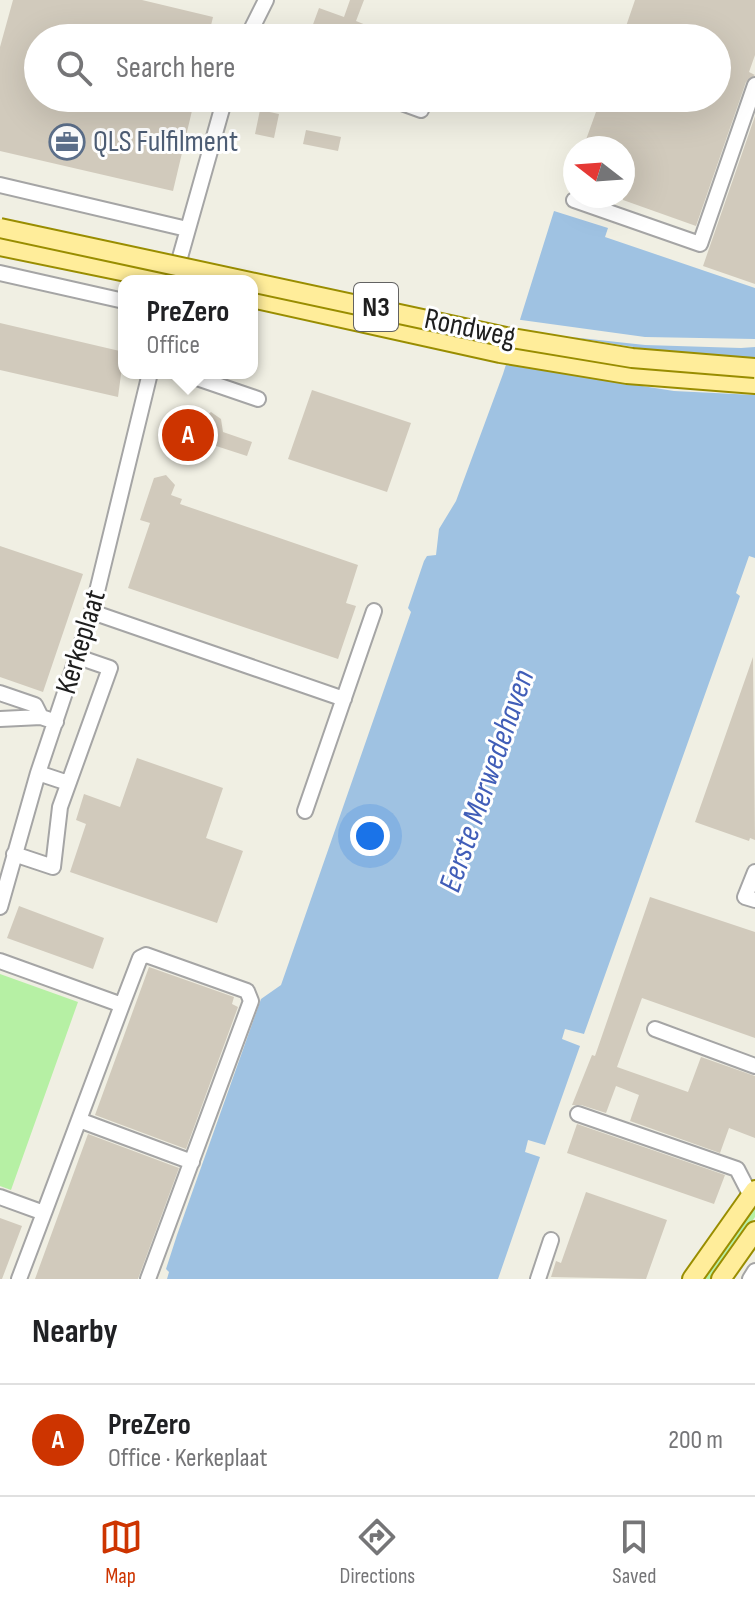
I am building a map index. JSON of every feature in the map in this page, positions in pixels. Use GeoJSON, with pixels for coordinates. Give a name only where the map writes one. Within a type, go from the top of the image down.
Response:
{"type":"FeatureCollection","features":[{"type":"Feature","properties":{"kind":"main road","name":"Rondweg"},"geometry":{"type":"LineString","coordinates":[[0,228],[218,275]]}},
{"type":"Feature","properties":{"kind":"main road"},"geometry":{"type":"LineString","coordinates":[[0,246],[143,275]]}},
{"type":"Feature","properties":{"kind":"main road","name":"Rondweg"},"geometry":{"type":"LineString","coordinates":[[258,284],[506,337],[632,358],[755,368]]}},
{"type":"Feature","properties":{"kind":"main road","name":"Rondweg"},"geometry":{"type":"LineString","coordinates":[[258,299],[500,353],[641,376],[755,384]]}},
{"type":"Feature","properties":{"kind":"main road"},"geometry":{"type":"LineString","coordinates":[[692,1279],[753,1193]]}},
{"type":"Feature","properties":{"kind":"main road"},"geometry":{"type":"LineString","coordinates":[[721,1279],[755,1231]]}},
{"type":"Feature","properties":{"kind":"street"},"geometry":{"type":"LineString","coordinates":[[254,24],[266,0]]}},
{"type":"Feature","properties":{"kind":"street"},"geometry":{"type":"LineString","coordinates":[[597,208],[700,244],[755,85]]}},
{"type":"Feature","properties":{"kind":"street"},"geometry":{"type":"LineString","coordinates":[[174,275],[221,112]]}},
{"type":"Feature","properties":{"kind":"street"},"geometry":{"type":"LineString","coordinates":[[0,185],[187,229]]}},
{"type":"Feature","properties":{"kind":"street"},"geometry":{"type":"LineString","coordinates":[[0,273],[118,300]]}},
{"type":"Feature","properties":{"kind":"street","name":"Kerkeplaat"},"geometry":{"type":"LineString","coordinates":[[1,900],[38,773],[92,612],[132,419],[148,379]]}},
{"type":"Feature","properties":{"kind":"street"},"geometry":{"type":"LineString","coordinates":[[200,379],[258,399]]}},
{"type":"Feature","properties":{"kind":"street"},"geometry":{"type":"LineString","coordinates":[[305,811],[374,611]]}},
{"type":"Feature","properties":{"kind":"street"},"geometry":{"type":"LineString","coordinates":[[92,612],[344,699]]}},
{"type":"Feature","properties":{"kind":"street"},"geometry":{"type":"LineString","coordinates":[[14,854],[53,867],[60,807],[110,668],[78,657]]}},
{"type":"Feature","properties":{"kind":"street"},"geometry":{"type":"LineString","coordinates":[[0,693],[35,705],[41,717]]}},
{"type":"Feature","properties":{"kind":"street"},"geometry":{"type":"LineString","coordinates":[[0,719],[41,717],[56,722]]}},
{"type":"Feature","properties":{"kind":"street"},"geometry":{"type":"LineString","coordinates":[[38,773],[68,783]]}},
{"type":"Feature","properties":{"kind":"street"},"geometry":{"type":"LineString","coordinates":[[755,872],[745,897],[755,900]]}},
{"type":"Feature","properties":{"kind":"street"},"geometry":{"type":"LineString","coordinates":[[19,1279],[140,958],[146,955],[247,991],[251,1001],[148,1279]]}},
{"type":"Feature","properties":{"kind":"street"},"geometry":{"type":"LineString","coordinates":[[0,961],[122,1005]]}},
{"type":"Feature","properties":{"kind":"street"},"geometry":{"type":"LineString","coordinates":[[655,1029],[755,1066]]}},
{"type":"Feature","properties":{"kind":"street"},"geometry":{"type":"LineString","coordinates":[[578,1114],[737,1169],[753,1193]]}},
{"type":"Feature","properties":{"kind":"street"},"geometry":{"type":"LineString","coordinates":[[79,1120],[192,1162]]}},
{"type":"Feature","properties":{"kind":"street"},"geometry":{"type":"LineString","coordinates":[[0,1197],[44,1213]]}},
{"type":"Feature","properties":{"kind":"street"},"geometry":{"type":"LineString","coordinates":[[538,1279],[551,1240]]}},
{"type":"Feature","properties":{"kind":"street"},"geometry":{"type":"LineString","coordinates":[[750,1279],[755,1271]]}},
{"type":"Feature","properties":{"kind":"green space"},"geometry":{"type":"Polygon","coordinates":[[[0,974],[78,1002],[11,1190],[0,1186],[0,974]]]}},
{"type":"Feature","properties":{"kind":"green space"},"geometry":{"type":"Polygon","coordinates":[[[755,1201],[755,1217],[711,1279],[699,1279],[755,1201]]]}},
{"type":"Feature","properties":{"kind":"water","name":"Eerste Merwedehaven"},"geometry":{"type":"Polygon","coordinates":[[[554,211],[608,228],[605,237],[755,288],[755,558],[749,556],[736,593],[740,596],[584,1034],[565,1029],[562,1039],[580,1046],[545,1145],[528,1140],[525,1152],[540,1157],[498,1279],[167,1279],[169,1272],[166,1269],[177,1235],[261,999],[281,985],[411,612],[408,608],[424,561],[427,556],[436,555],[439,529],[456,501],[503,374],[554,211]]]}},
{"type":"Feature","properties":{"kind":"pier"},"geometry":{"type":"Polygon","coordinates":[[[514,319],[645,337],[755,339],[755,347],[741,348],[645,345],[571,337],[671,353],[755,358],[755,395],[674,391],[501,364],[514,319]]]}},
{"type":"Feature","properties":{"kind":"building"},"geometry":{"type":"Polygon","coordinates":[[[13,0],[142,0],[213,17],[211,24],[24,24],[24,112],[192,112],[173,191],[0,151],[0,47],[13,0]]]}},
{"type":"Feature","properties":{"kind":"building"},"geometry":{"type":"Polygon","coordinates":[[[350,0],[364,0],[356,21],[363,24],[313,24],[319,8],[344,17],[350,0]]]}},
{"type":"Feature","properties":{"kind":"building"},"geometry":{"type":"Polygon","coordinates":[[[635,0],[755,0],[755,55],[749,72],[755,75],[746,82],[696,226],[635,204],[635,136],[587,136],[596,112],[731,112],[731,24],[627,24],[635,0]]]}},
{"type":"Feature","properties":{"kind":"building"},"geometry":{"type":"Polygon","coordinates":[[[260,112],[279,114],[274,138],[255,134],[260,112]]]}},
{"type":"Feature","properties":{"kind":"building"},"geometry":{"type":"Polygon","coordinates":[[[755,116],[755,284],[703,266],[755,116]]]}},
{"type":"Feature","properties":{"kind":"building"},"geometry":{"type":"Polygon","coordinates":[[[306,130],[341,137],[338,151],[303,144],[306,130]]]}},
{"type":"Feature","properties":{"kind":"building"},"geometry":{"type":"Polygon","coordinates":[[[0,323],[118,351],[120,379],[118,397],[0,370],[0,323]]]}},
{"type":"Feature","properties":{"kind":"building"},"geometry":{"type":"Polygon","coordinates":[[[312,390],[411,423],[387,492],[288,459],[312,390]]]}},
{"type":"Feature","properties":{"kind":"building"},"geometry":{"type":"Polygon","coordinates":[[[211,412],[221,419],[223,432],[252,442],[247,456],[213,445],[210,454],[160,438],[163,424],[183,429],[185,420],[196,423],[211,412]]]}},
{"type":"Feature","properties":{"kind":"building"},"geometry":{"type":"Polygon","coordinates":[[[166,475],[175,485],[171,495],[182,499],[180,504],[358,565],[346,603],[356,606],[338,659],[128,588],[150,523],[140,520],[154,478],[166,475]]]}},
{"type":"Feature","properties":{"kind":"building"},"geometry":{"type":"Polygon","coordinates":[[[0,546],[83,574],[43,692],[0,677],[0,546]]]}},
{"type":"Feature","properties":{"kind":"building"},"geometry":{"type":"Polygon","coordinates":[[[753,657],[755,840],[750,838],[749,841],[695,822],[753,657]]]}},
{"type":"Feature","properties":{"kind":"building"},"geometry":{"type":"Polygon","coordinates":[[[137,758],[223,788],[206,838],[243,851],[217,923],[70,872],[86,824],[76,820],[84,794],[120,807],[137,758]]]}},
{"type":"Feature","properties":{"kind":"building"},"geometry":{"type":"Polygon","coordinates":[[[650,897],[755,932],[755,1038],[642,998],[617,1067],[688,1092],[701,1057],[755,1076],[755,1138],[729,1128],[720,1153],[630,1121],[639,1095],[616,1086],[606,1113],[572,1105],[592,1055],[595,1056],[650,897]]]}},
{"type":"Feature","properties":{"kind":"building"},"geometry":{"type":"Polygon","coordinates":[[[19,906],[104,938],[93,969],[7,938],[19,906]]]}},
{"type":"Feature","properties":{"kind":"building"},"geometry":{"type":"Polygon","coordinates":[[[149,967],[234,997],[232,1004],[238,1007],[186,1149],[95,1115],[149,967]]]}},
{"type":"Feature","properties":{"kind":"building"},"geometry":{"type":"Polygon","coordinates":[[[577,1124],[725,1175],[714,1204],[567,1153],[577,1124]]]}},
{"type":"Feature","properties":{"kind":"building"},"geometry":{"type":"Polygon","coordinates":[[[88,1134],[179,1168],[138,1279],[35,1279],[88,1134]]]}},
{"type":"Feature","properties":{"kind":"building"},"geometry":{"type":"Polygon","coordinates":[[[586,1192],[667,1220],[646,1279],[551,1277],[556,1261],[561,1263],[586,1192]]]}},
{"type":"Feature","properties":{"kind":"building"},"geometry":{"type":"Polygon","coordinates":[[[0,1218],[22,1226],[2,1279],[0,1279],[0,1218]]]}},
{"type":"Feature","properties":{"kind":"place","name":"QLS Fulfilment"},"geometry":{"type":"Point","coordinates":[67,142]}},
{"type":"Feature","properties":{"kind":"place","name":"PreZero"},"geometry":{"type":"Point","coordinates":[188,435]}}]}
